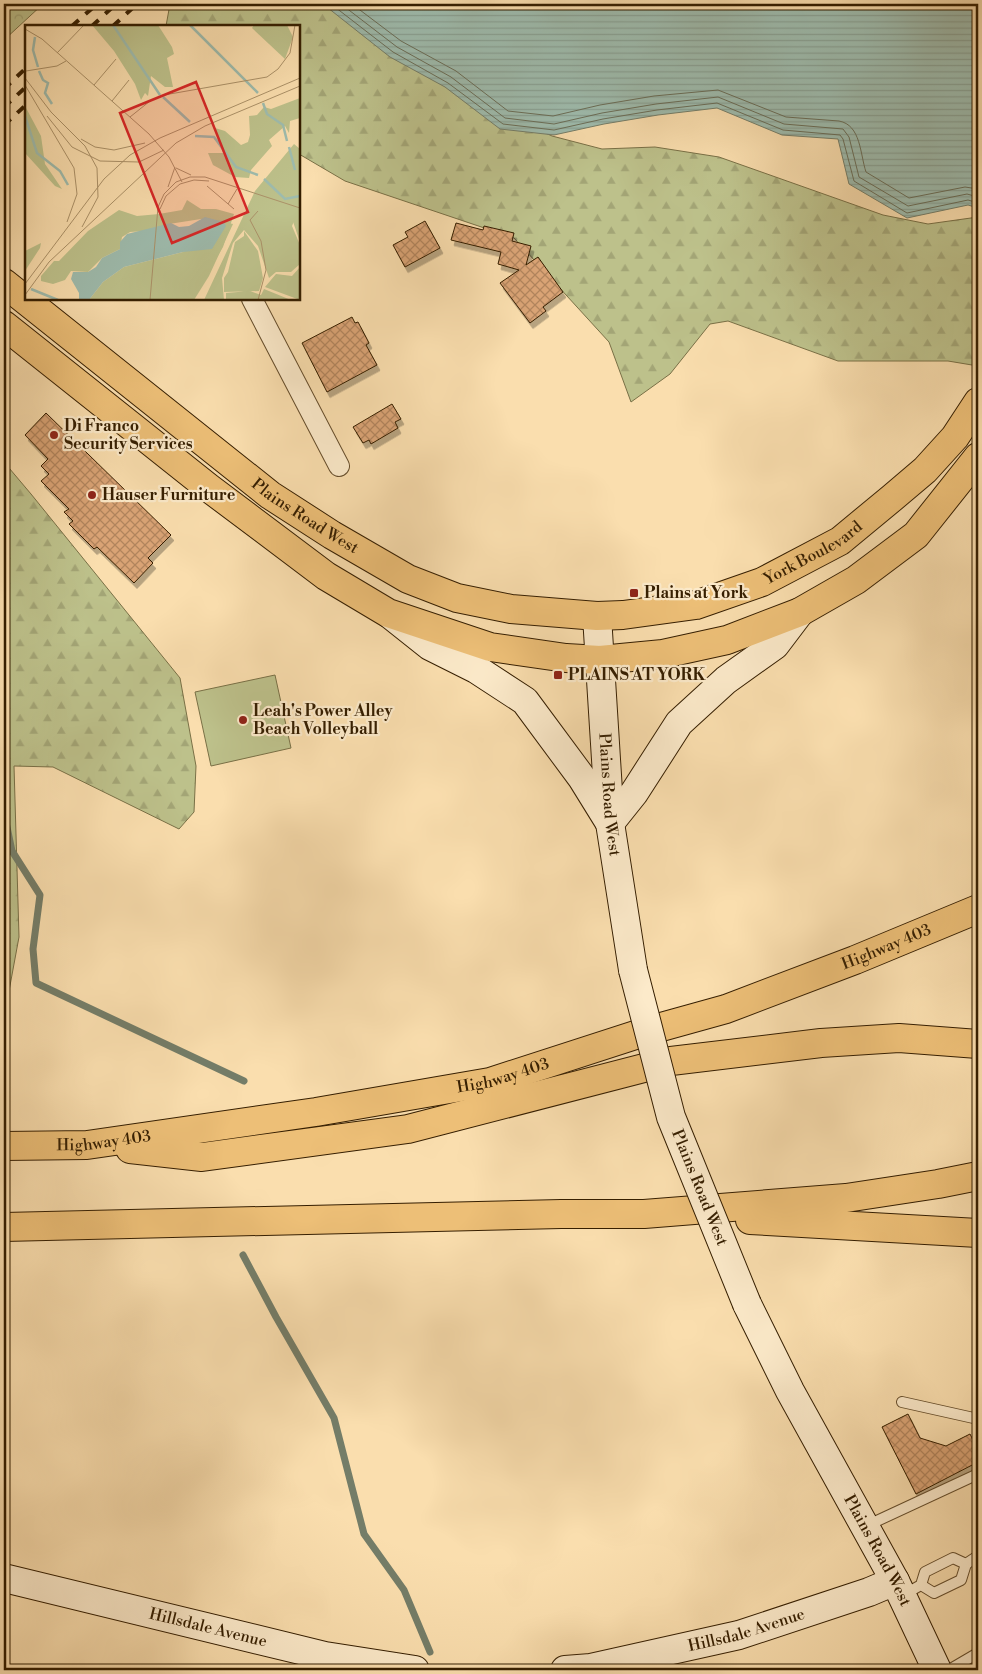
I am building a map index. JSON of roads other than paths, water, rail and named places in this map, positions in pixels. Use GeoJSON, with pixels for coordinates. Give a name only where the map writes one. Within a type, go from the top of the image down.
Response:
{"type":"FeatureCollection","features":[{"type":"Feature","properties":{"kind":"main road","name":"Plains Road West"},"geometry":{"type":"LineString","coordinates":[[28,300],[270,495],[332,536],[400,574],[457,598],[511,610],[597,616],[610,823],[633,970],[671,1117],[747,1304],[790,1391],[865,1526],[906,1587],[937,1670]]}},
{"type":"Feature","properties":{"kind":"main road","name":"Plains Road West"},"geometry":{"type":"LineString","coordinates":[[4,325],[201,482],[326,576],[388,613],[490,647],[566,658],[600,660]]}},
{"type":"Feature","properties":{"kind":"main road","name":"York Boulevard"},"geometry":{"type":"LineString","coordinates":[[597,616],[624,616],[696,605],[762,582],[840,541],[925,470],[955,437],[978,402]]}},
{"type":"Feature","properties":{"kind":"main road"},"geometry":{"type":"LineString","coordinates":[[600,660],[663,654],[727,640],[800,612],[856,580],[916,535],[978,457]]}},
{"type":"Feature","properties":{"kind":"main road"},"geometry":{"type":"LineString","coordinates":[[388,613],[430,646],[476,668],[525,701],[582,778],[610,823],[634,794],[679,723],[726,680],[775,645],[800,612]]}},
{"type":"Feature","properties":{"kind":"main road","name":"Highway 403"},"geometry":{"type":"LineString","coordinates":[[4,1146],[87,1145],[316,1112],[490,1082],[654,1029],[726,1009],[855,960],[978,909]]}},
{"type":"Feature","properties":{"kind":"main road"},"geometry":{"type":"LineString","coordinates":[[87,1145],[202,1157],[408,1130],[671,1061],[822,1042],[889,1039],[978,1044]]}},
{"type":"Feature","properties":{"kind":"main road"},"geometry":{"type":"LineString","coordinates":[[644,1214],[846,1198],[978,1176]]}},
{"type":"Feature","properties":{"kind":"main road"},"geometry":{"type":"LineString","coordinates":[[4,1227],[541,1214],[644,1214],[978,1233]]}},
{"type":"Feature","properties":{"kind":"main road","name":"Hillsdale Avenue"},"geometry":{"type":"LineString","coordinates":[[4,1578],[325,1656],[415,1670]]}},
{"type":"Feature","properties":{"kind":"main road","name":"Hillsdale Avenue"},"geometry":{"type":"LineString","coordinates":[[565,1670],[591,1668],[739,1634],[869,1592],[906,1587]]}},
{"type":"Feature","properties":{"kind":"street"},"geometry":{"type":"LineString","coordinates":[[253,300],[339,466]]}},
{"type":"Feature","properties":{"kind":"lane"},"geometry":{"type":"LineString","coordinates":[[902,1402],[978,1419]]}},
{"type":"Feature","properties":{"kind":"lane"},"geometry":{"type":"LineString","coordinates":[[865,1526],[978,1474]]}},
{"type":"Feature","properties":{"kind":"lane"},"geometry":{"type":"LineString","coordinates":[[906,1587],[934,1593],[961,1580],[966,1564],[978,1556]]}},
{"type":"Feature","properties":{"kind":"lane"},"geometry":{"type":"LineString","coordinates":[[906,1587],[925,1572],[953,1558],[966,1564]]}},
{"type":"Feature","properties":{"kind":"lane"},"geometry":{"type":"LineString","coordinates":[[949,1670],[978,1653]]}},
{"type":"Feature","properties":{"kind":"water"},"geometry":{"type":"Polygon","coordinates":[[[323,4],[978,4],[978,208],[968,205],[907,218],[849,184],[838,139],[782,135],[717,108],[658,115],[554,135],[500,129],[445,87],[390,57],[323,4]]]}},
{"type":"Feature","properties":{"kind":"waterway"},"geometry":{"type":"LineString","coordinates":[[4,813],[12,851],[40,895],[33,949],[36,983],[244,1081]]}},
{"type":"Feature","properties":{"kind":"waterway"},"geometry":{"type":"LineString","coordinates":[[243,1255],[334,1418],[364,1534],[404,1590],[430,1652]]}},
{"type":"Feature","properties":{"kind":"railway"},"geometry":{"type":"LineString","coordinates":[[73,25],[97,4]]}},
{"type":"Feature","properties":{"kind":"railway"},"geometry":{"type":"LineString","coordinates":[[93,25],[116,4]]}},
{"type":"Feature","properties":{"kind":"railway"},"geometry":{"type":"LineString","coordinates":[[114,25],[137,4]]}},
{"type":"Feature","properties":{"kind":"railway"},"geometry":{"type":"LineString","coordinates":[[4,89],[25,69]]}},
{"type":"Feature","properties":{"kind":"railway"},"geometry":{"type":"LineString","coordinates":[[4,107],[25,88]]}},
{"type":"Feature","properties":{"kind":"railway"},"geometry":{"type":"LineString","coordinates":[[4,125],[25,106]]}},
{"type":"Feature","properties":{"kind":"place","name":"Di Franco Security Services"},"geometry":{"type":"Point","coordinates":[54,435]}},
{"type":"Feature","properties":{"kind":"place","name":"Hauser Furniture"},"geometry":{"type":"Point","coordinates":[92,495]}},
{"type":"Feature","properties":{"kind":"place","name":"Plains at York"},"geometry":{"type":"Point","coordinates":[634,593]}},
{"type":"Feature","properties":{"kind":"place","name":"PLAINS AT YORK"},"geometry":{"type":"Point","coordinates":[558,675]}},
{"type":"Feature","properties":{"kind":"place","name":"Leah's Power Alley Beach Volleyball"},"geometry":{"type":"Point","coordinates":[243,720]}}]}
